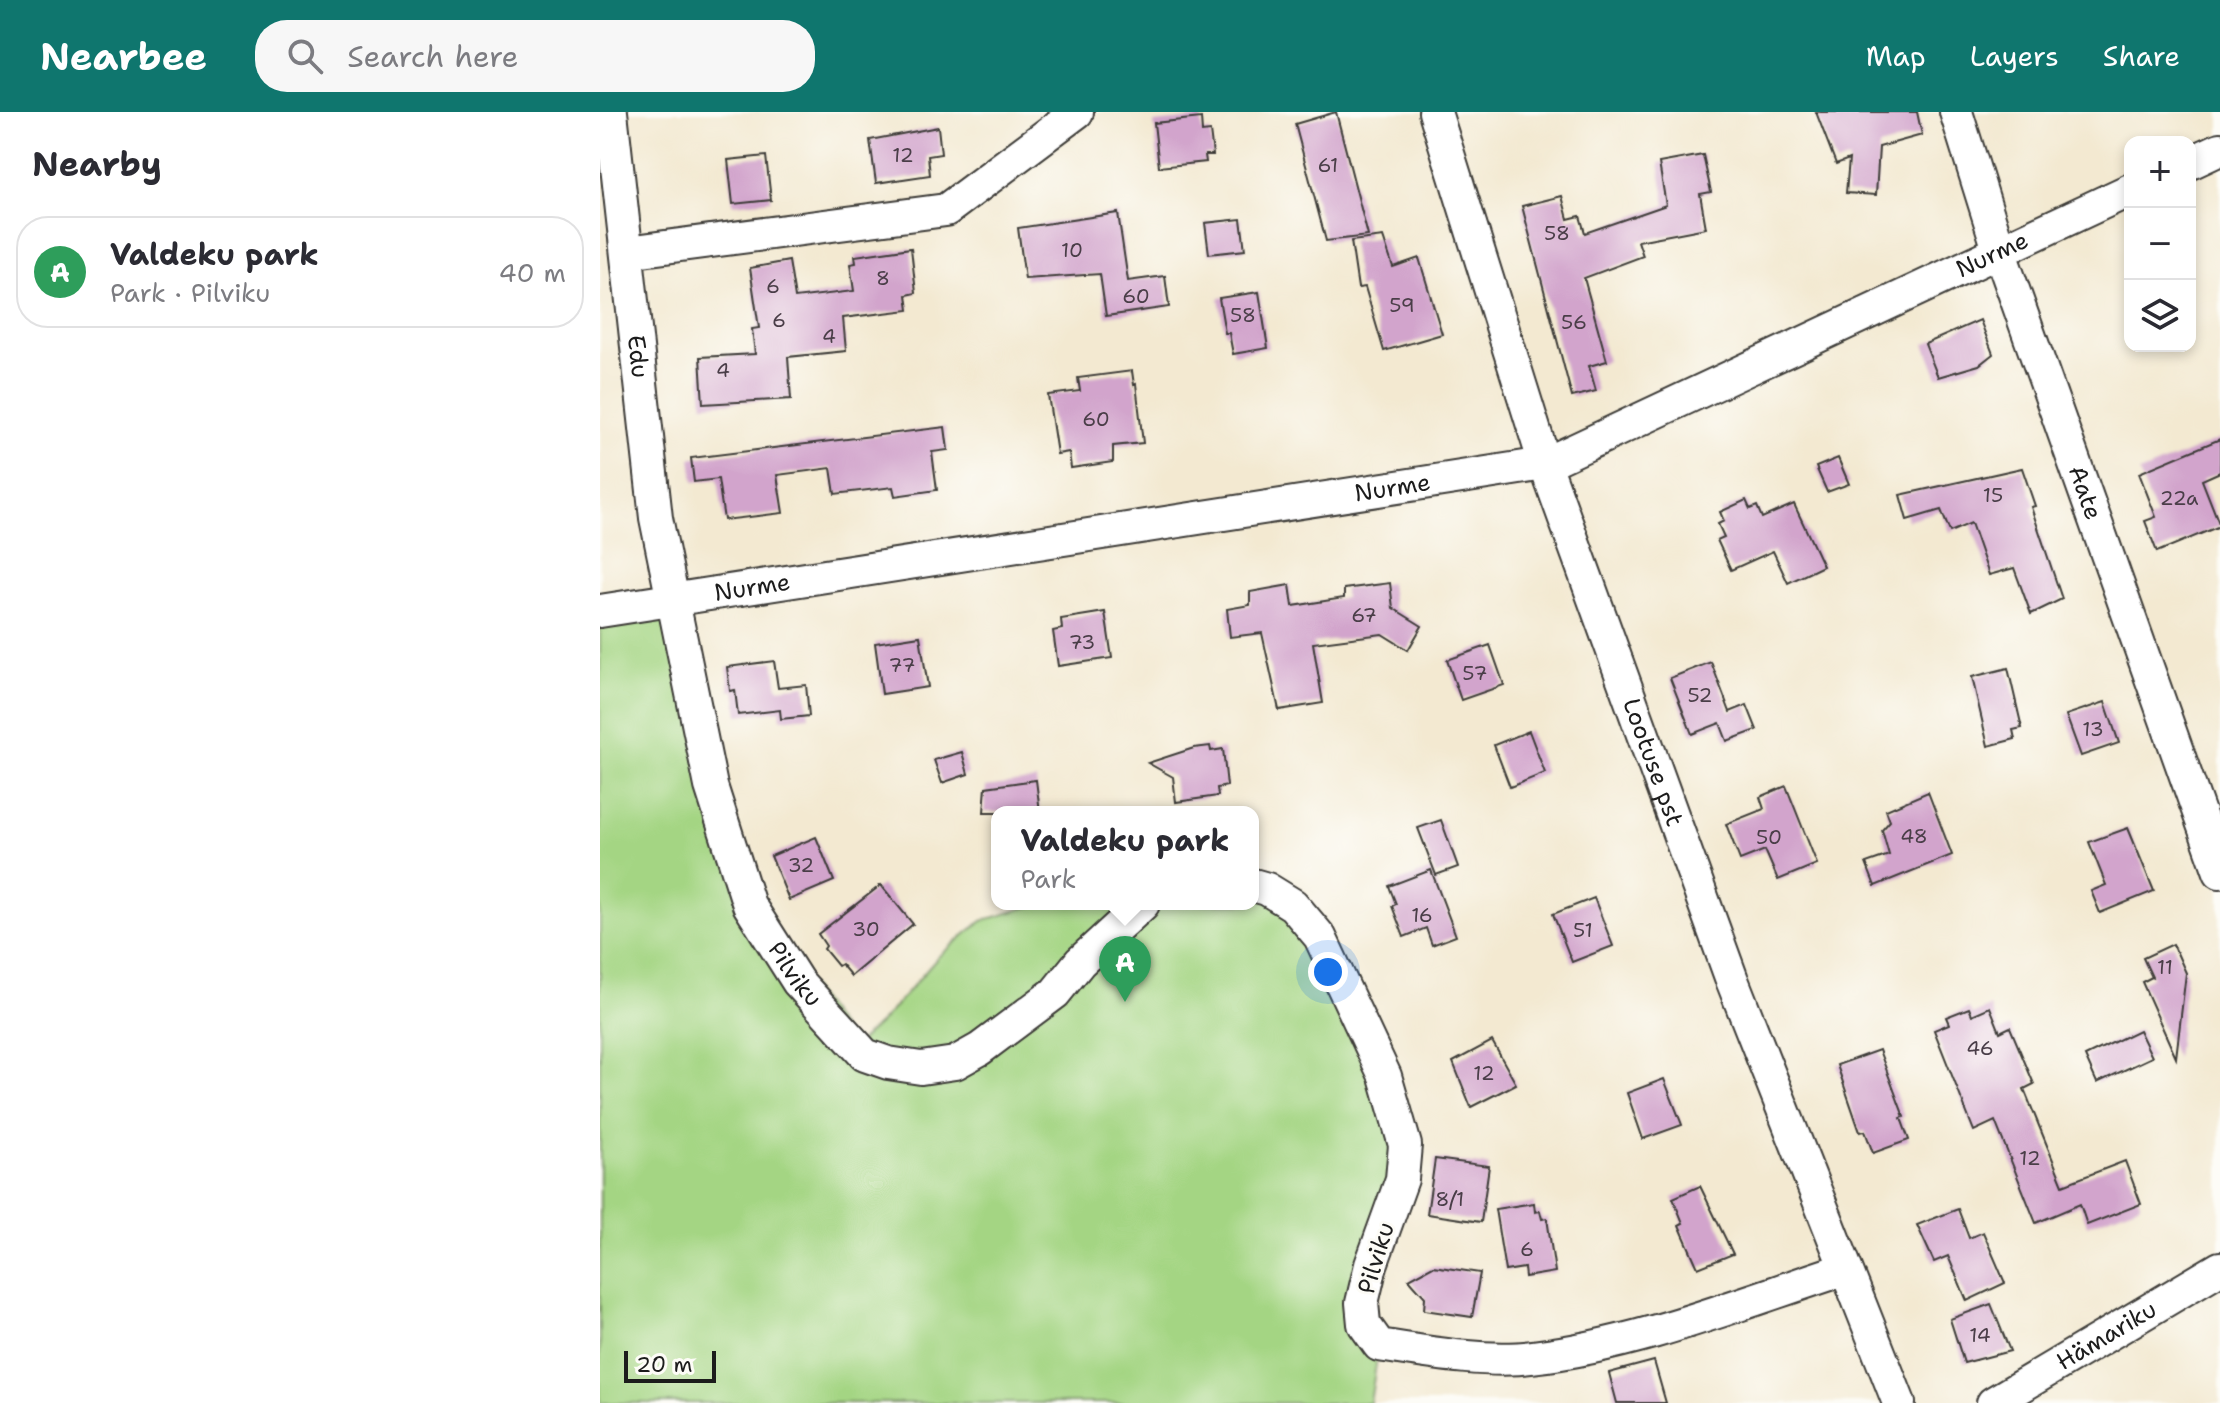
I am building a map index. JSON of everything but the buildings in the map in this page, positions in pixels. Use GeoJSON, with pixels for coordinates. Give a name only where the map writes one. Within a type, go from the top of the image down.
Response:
{"type":"FeatureCollection","features":[{"type":"Feature","properties":{"kind":"street","name":"Edu"},"geometry":{"type":"LineString","coordinates":[[611,112],[656,518],[675,600]]}},
{"type":"Feature","properties":{"kind":"street"},"geometry":{"type":"LineString","coordinates":[[627,252],[946,210],[1077,112]]}},
{"type":"Feature","properties":{"kind":"street","name":"Lootuse pst"},"geometry":{"type":"LineString","coordinates":[[1435,112],[1545,464],[1732,980],[1899,1403]]}},
{"type":"Feature","properties":{"kind":"street","name":"Aate"},"geometry":{"type":"LineString","coordinates":[[1956,112],[1999,250],[2220,872]]}},
{"type":"Feature","properties":{"kind":"street"},"geometry":{"type":"LineString","coordinates":[[2196,160],[2220,149]]}},
{"type":"Feature","properties":{"kind":"street","name":"Nurme"},"geometry":{"type":"LineString","coordinates":[[600,611],[1545,464],[2124,193]]}},
{"type":"Feature","properties":{"kind":"street","name":"Pilviku"},"geometry":{"type":"LineString","coordinates":[[675,600],[711,786],[749,905],[798,982],[865,1055],[888,1063],[921,1068],[955,1063],[1013,1027],[1055,993],[1080,962],[1136,910]]}},
{"type":"Feature","properties":{"kind":"street","name":"Pilviku"},"geometry":{"type":"LineString","coordinates":[[1259,887],[1293,905],[1320,937],[1385,1076],[1405,1145],[1402,1179],[1371,1265],[1362,1303],[1364,1324],[1379,1345],[1448,1355],[1529,1358],[1614,1343],[1845,1269]]}},
{"type":"Feature","properties":{"kind":"street","name":"Hämariku"},"geometry":{"type":"LineString","coordinates":[[1993,1403],[2220,1268]]}},
{"type":"Feature","properties":{"kind":"green space"},"geometry":{"type":"Polygon","coordinates":[[[675,600],[749,905],[854,1046],[882,1021],[939,956],[982,921],[1018,910],[1259,910],[1259,888],[1293,905],[1405,1145],[1371,1265],[1379,1345],[1370,1403],[600,1403],[600,611],[675,600]]]}},
{"type":"Feature","properties":{"kind":"place","name":"Valdeku park"},"geometry":{"type":"Point","coordinates":[1125,1002]}}]}
